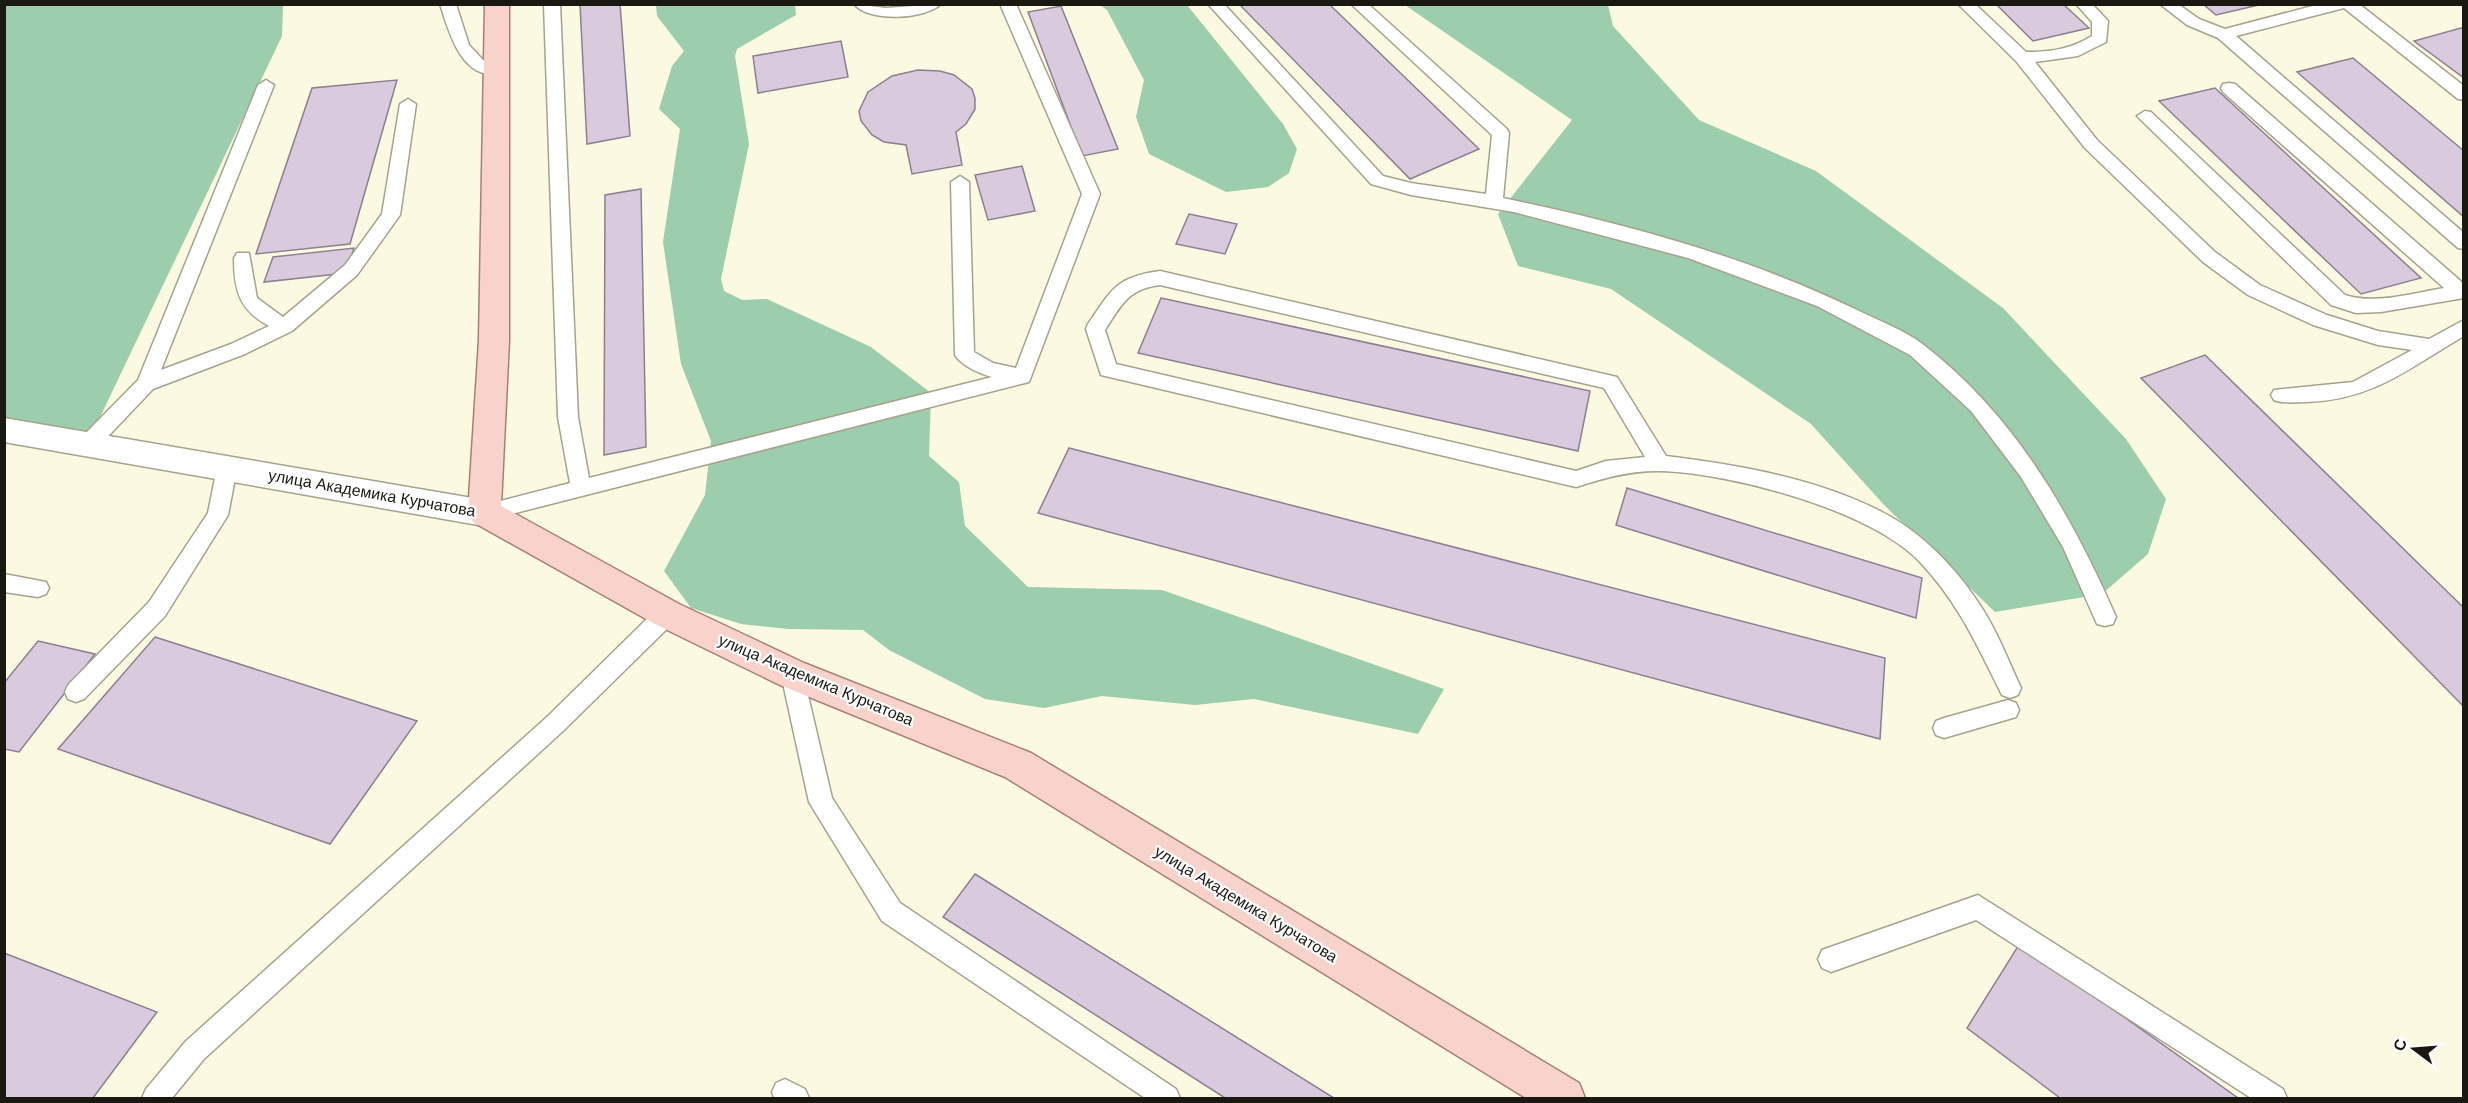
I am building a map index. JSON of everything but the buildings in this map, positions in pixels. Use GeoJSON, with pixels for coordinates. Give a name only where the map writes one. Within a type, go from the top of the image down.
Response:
{"type":"FeatureCollection","features":[{"type":"Feature","properties":{"kind":"main road"},"geometry":{"type":"LineString","coordinates":[[484,513],[494,340],[497,4]]}},
{"type":"Feature","properties":{"kind":"main road","name":"улица Академика Курчатова"},"geometry":{"type":"LineString","coordinates":[[484,513],[667,614],[792,674],[1018,765],[1564,1098]]}},
{"type":"Feature","properties":{"kind":"street","name":"улица Академика Курчатова"},"geometry":{"type":"LineString","coordinates":[[4,429],[484,513]]}},
{"type":"Feature","properties":{"kind":"lane"},"geometry":{"type":"LineString","coordinates":[[448,4],[462,45],[477,64],[496,69]]}},
{"type":"Feature","properties":{"kind":"lane"},"geometry":{"type":"LineString","coordinates":[[552,4],[568,417],[581,488]]}},
{"type":"Feature","properties":{"kind":"lane"},"geometry":{"type":"LineString","coordinates":[[861,4],[866,10],[879,13],[934,4]]}},
{"type":"Feature","properties":{"kind":"lane"},"geometry":{"type":"LineString","coordinates":[[1008,4],[1091,194],[1022,377]]}},
{"type":"Feature","properties":{"kind":"lane"},"geometry":{"type":"LineString","coordinates":[[1215,4],[1377,180],[1406,191],[1494,201],[1625,233],[1748,270],[1832,304],[1916,350],[1984,411],[2048,501],[2082,562],[2105,617]]}},
{"type":"Feature","properties":{"kind":"lane"},"geometry":{"type":"LineString","coordinates":[[1358,4],[1501,133],[1494,201]]}},
{"type":"Feature","properties":{"kind":"lane"},"geometry":{"type":"LineString","coordinates":[[1965,4],[2022,57],[2091,144],[2209,257],[2254,290],[2320,320],[2378,338],[2428,346]]}},
{"type":"Feature","properties":{"kind":"lane"},"geometry":{"type":"LineString","coordinates":[[2022,57],[2052,57],[2080,51],[2100,38],[2100,21],[2083,4]]}},
{"type":"Feature","properties":{"kind":"lane"},"geometry":{"type":"LineString","coordinates":[[2167,4],[2193,22],[2224,34],[2463,243]]}},
{"type":"Feature","properties":{"kind":"lane"},"geometry":{"type":"LineString","coordinates":[[2282,4],[2295,16]]}},
{"type":"Feature","properties":{"kind":"lane"},"geometry":{"type":"LineString","coordinates":[[2224,34],[2340,4]]}},
{"type":"Feature","properties":{"kind":"lane"},"geometry":{"type":"LineString","coordinates":[[2349,4],[2463,95]]}},
{"type":"Feature","properties":{"kind":"lane"},"geometry":{"type":"LineString","coordinates":[[89,443],[146,384],[266,84]]}},
{"type":"Feature","properties":{"kind":"lane"},"geometry":{"type":"LineString","coordinates":[[2229,88],[2461,290]]}},
{"type":"Feature","properties":{"kind":"lane"},"geometry":{"type":"LineString","coordinates":[[146,384],[238,348],[285,326],[351,270],[391,215],[408,104]]}},
{"type":"Feature","properties":{"kind":"lane"},"geometry":{"type":"LineString","coordinates":[[2145,116],[2338,300],[2356,306],[2381,305],[2461,290]]}},
{"type":"Feature","properties":{"kind":"lane"},"geometry":{"type":"LineString","coordinates":[[960,182],[965,355],[988,369],[1022,377]]}},
{"type":"Feature","properties":{"kind":"lane"},"geometry":{"type":"LineString","coordinates":[[243,258],[243,291],[256,311],[285,326]]}},
{"type":"Feature","properties":{"kind":"lane"},"geometry":{"type":"LineString","coordinates":[[1660,463],[1610,382],[1160,278],[1136,281],[1116,298],[1095,329],[1108,370],[1576,479],[1606,469],[1660,463],[1722,471],[1806,491],[1876,518],[1925,553],[1971,609],[2009,699],[1944,728]]}},
{"type":"Feature","properties":{"kind":"lane"},"geometry":{"type":"LineString","coordinates":[[2281,395],[2342,392],[2384,376],[2428,346],[2463,327]]}},
{"type":"Feature","properties":{"kind":"lane"},"geometry":{"type":"LineString","coordinates":[[484,513],[1022,377]]}},
{"type":"Feature","properties":{"kind":"lane"},"geometry":{"type":"LineString","coordinates":[[76,692],[157,609],[218,515],[227,468]]}},
{"type":"Feature","properties":{"kind":"lane"},"geometry":{"type":"LineString","coordinates":[[4,583],[38,588]]}},
{"type":"Feature","properties":{"kind":"lane"},"geometry":{"type":"LineString","coordinates":[[155,1098],[195,1050],[555,724],[667,614]]}},
{"type":"Feature","properties":{"kind":"lane"},"geometry":{"type":"LineString","coordinates":[[792,674],[821,802],[891,912],[1167,1098]]}},
{"type":"Feature","properties":{"kind":"lane"},"geometry":{"type":"LineString","coordinates":[[1831,959],[1978,907],[2274,1098]]}},
{"type":"Feature","properties":{"kind":"green space"},"geometry":{"type":"Polygon","coordinates":[[[5,5],[283,5],[282,36],[92,434],[5,424],[5,5]]]}},
{"type":"Feature","properties":{"kind":"green space"},"geometry":{"type":"Polygon","coordinates":[[[656,5],[795,5],[796,15],[737,49],[735,56],[749,144],[721,279],[724,291],[742,300],[767,299],[871,347],[931,393],[929,456],[959,482],[965,526],[1028,587],[1162,590],[1444,689],[1418,734],[1254,699],[1195,705],[1102,696],[1044,708],[985,699],[889,650],[863,630],[789,629],[741,624],[691,608],[664,571],[705,495],[711,441],[681,364],[663,242],[680,129],[659,109],[672,66],[684,51],[657,16],[656,5]]]}},
{"type":"Feature","properties":{"kind":"green space"},"geometry":{"type":"Polygon","coordinates":[[[1100,5],[1187,5],[1283,124],[1297,149],[1289,173],[1268,187],[1226,192],[1149,154],[1136,117],[1144,80],[1107,10],[1100,5]]]}},
{"type":"Feature","properties":{"kind":"green space"},"geometry":{"type":"Polygon","coordinates":[[[1405,5],[1608,5],[1613,26],[1699,120],[1816,171],[2003,308],[2126,439],[2166,499],[2148,554],[2102,594],[1995,612],[1885,506],[1811,424],[1611,289],[1518,266],[1498,214],[1572,120],[1405,5]]]}}]}
